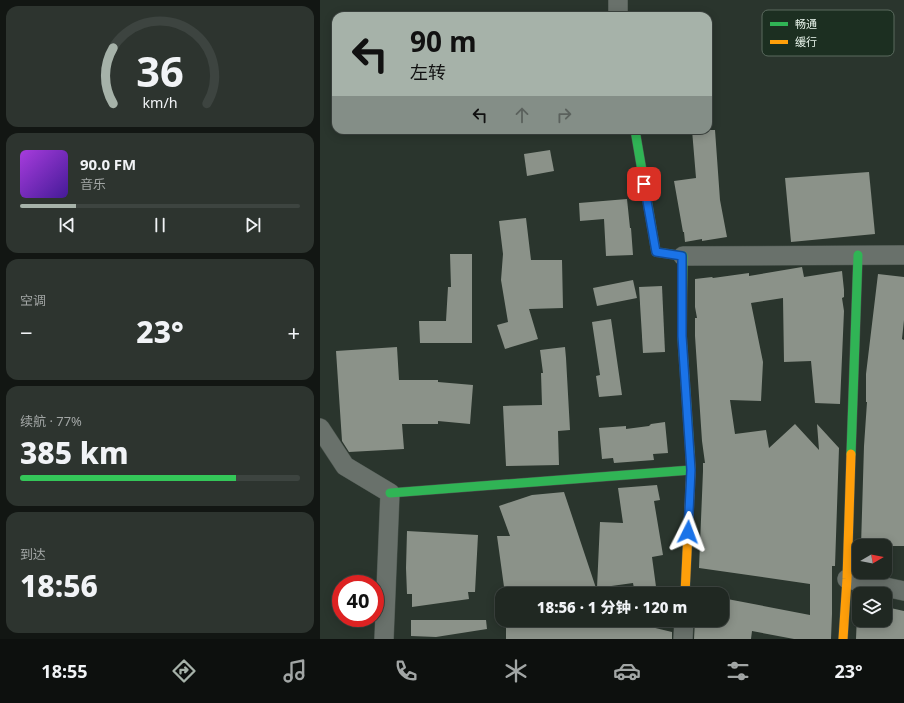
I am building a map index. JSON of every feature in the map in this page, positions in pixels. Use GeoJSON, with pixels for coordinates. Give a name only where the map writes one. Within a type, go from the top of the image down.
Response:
{"type":"FeatureCollection","features":[{"type":"Feature","properties":{"kind":"street"},"geometry":{"type":"LineString","coordinates":[[618,0],[618,12]]}},
{"type":"Feature","properties":{"kind":"street"},"geometry":{"type":"LineString","coordinates":[[635,134],[656,252],[682,256],[904,256]]}},
{"type":"Feature","properties":{"kind":"street"},"geometry":{"type":"LineString","coordinates":[[843,639],[847,579],[858,255]]}},
{"type":"Feature","properties":{"kind":"street"},"geometry":{"type":"LineString","coordinates":[[682,256],[682,336],[691,470],[685,587]]}},
{"type":"Feature","properties":{"kind":"street"},"geometry":{"type":"LineString","coordinates":[[320,428],[345,466],[390,494],[691,470]]}},
{"type":"Feature","properties":{"kind":"street"},"geometry":{"type":"LineString","coordinates":[[384,639],[390,494]]}},
{"type":"Feature","properties":{"kind":"street"},"geometry":{"type":"LineString","coordinates":[[847,579],[904,591]]}},
{"type":"Feature","properties":{"kind":"street"},"geometry":{"type":"LineString","coordinates":[[683,639],[684,627]]}},
{"type":"Feature","properties":{"kind":"building"},"geometry":{"type":"Polygon","coordinates":[[[712,130],[715,130],[720,200],[727,237],[685,242],[674,181],[696,178],[692,134],[712,134],[712,130]]]}},
{"type":"Feature","properties":{"kind":"building"},"geometry":{"type":"Polygon","coordinates":[[[550,150],[554,171],[527,176],[524,154],[550,150]]]}},
{"type":"Feature","properties":{"kind":"building"},"geometry":{"type":"Polygon","coordinates":[[[869,172],[875,234],[791,242],[785,178],[869,172]]]}},
{"type":"Feature","properties":{"kind":"building"},"geometry":{"type":"Polygon","coordinates":[[[627,199],[633,255],[606,256],[604,219],[580,221],[579,203],[627,199]]]}},
{"type":"Feature","properties":{"kind":"building"},"geometry":{"type":"Polygon","coordinates":[[[526,218],[531,260],[562,260],[563,308],[529,309],[538,339],[505,349],[497,325],[508,322],[501,280],[503,254],[499,221],[526,218]]]}},
{"type":"Feature","properties":{"kind":"building"},"geometry":{"type":"Polygon","coordinates":[[[450,254],[472,254],[472,343],[420,343],[419,321],[446,321],[448,287],[451,287],[450,254]]]}},
{"type":"Feature","properties":{"kind":"building"},"geometry":{"type":"Polygon","coordinates":[[[802,267],[804,277],[842,271],[844,297],[842,298],[844,311],[840,404],[815,403],[811,361],[784,362],[783,298],[751,303],[763,362],[761,401],[730,400],[735,434],[766,430],[769,448],[795,424],[819,450],[817,424],[839,448],[835,566],[832,566],[831,639],[794,639],[752,631],[751,639],[694,639],[695,627],[729,627],[729,599],[810,615],[810,584],[699,568],[703,463],[705,463],[702,441],[695,336],[695,318],[697,318],[695,307],[695,279],[749,273],[749,276],[802,267]]]}},
{"type":"Feature","properties":{"kind":"building"},"geometry":{"type":"Polygon","coordinates":[[[878,274],[904,277],[904,320],[902,339],[904,340],[904,546],[892,546],[892,539],[861,539],[867,402],[866,374],[878,274]]]}},
{"type":"Feature","properties":{"kind":"building"},"geometry":{"type":"Polygon","coordinates":[[[633,280],[637,298],[597,306],[593,288],[633,280]]]}},
{"type":"Feature","properties":{"kind":"building"},"geometry":{"type":"Polygon","coordinates":[[[662,286],[665,352],[643,353],[639,287],[662,286]]]}},
{"type":"Feature","properties":{"kind":"building"},"geometry":{"type":"Polygon","coordinates":[[[611,319],[622,395],[599,397],[596,376],[600,375],[592,322],[611,319]]]}},
{"type":"Feature","properties":{"kind":"building"},"geometry":{"type":"Polygon","coordinates":[[[397,347],[399,380],[438,380],[438,382],[473,385],[470,424],[438,421],[438,424],[402,424],[404,449],[349,452],[342,441],[336,351],[397,347]]]}},
{"type":"Feature","properties":{"kind":"building"},"geometry":{"type":"Polygon","coordinates":[[[565,347],[570,430],[558,431],[559,465],[506,466],[503,406],[542,405],[541,373],[543,373],[540,350],[565,347]]]}},
{"type":"Feature","properties":{"kind":"building"},"geometry":{"type":"Polygon","coordinates":[[[665,422],[668,453],[653,454],[654,460],[614,463],[613,458],[602,459],[599,428],[626,426],[626,429],[665,422]]]}},
{"type":"Feature","properties":{"kind":"building"},"geometry":{"type":"Polygon","coordinates":[[[657,485],[660,500],[654,501],[663,555],[652,557],[656,587],[634,587],[633,583],[597,587],[600,522],[623,523],[618,488],[657,485]]]}},
{"type":"Feature","properties":{"kind":"building"},"geometry":{"type":"Polygon","coordinates":[[[564,492],[596,587],[504,587],[497,536],[510,536],[499,506],[532,495],[564,492]]]}},
{"type":"Feature","properties":{"kind":"building"},"geometry":{"type":"Polygon","coordinates":[[[407,531],[478,535],[475,592],[468,592],[469,599],[412,607],[412,594],[407,594],[407,531]]]}},
{"type":"Feature","properties":{"kind":"building"},"geometry":{"type":"Polygon","coordinates":[[[892,608],[904,611],[904,639],[856,639],[856,627],[892,627],[892,608]]]}},
{"type":"Feature","properties":{"kind":"building"},"geometry":{"type":"Polygon","coordinates":[[[411,620],[486,620],[487,629],[436,637],[411,636],[411,620]]]}},
{"type":"Feature","properties":{"kind":"building"},"geometry":{"type":"Polygon","coordinates":[[[506,627],[651,627],[672,632],[672,639],[506,639],[506,627]]]}},
{"type":"Feature","properties":{"kind":"traffic: fast"},"geometry":{"type":"LineString","coordinates":[[636,134],[656,252],[683,256],[682,336],[690,452]]}},
{"type":"Feature","properties":{"kind":"traffic: fast"},"geometry":{"type":"LineString","coordinates":[[851,454],[858,255]]}},
{"type":"Feature","properties":{"kind":"traffic: fast"},"geometry":{"type":"LineString","coordinates":[[390,493],[691,470]]}},
{"type":"Feature","properties":{"kind":"traffic: slow"},"geometry":{"type":"LineString","coordinates":[[685,587],[691,470],[690,452]]}},
{"type":"Feature","properties":{"kind":"traffic: slow"},"geometry":{"type":"LineString","coordinates":[[843,639],[847,579],[851,454]]}},
{"type":"Feature","properties":{"kind":"route"},"geometry":{"type":"LineString","coordinates":[[644,184],[656,252],[682,256],[682,336],[691,470],[688,532]]}}]}
